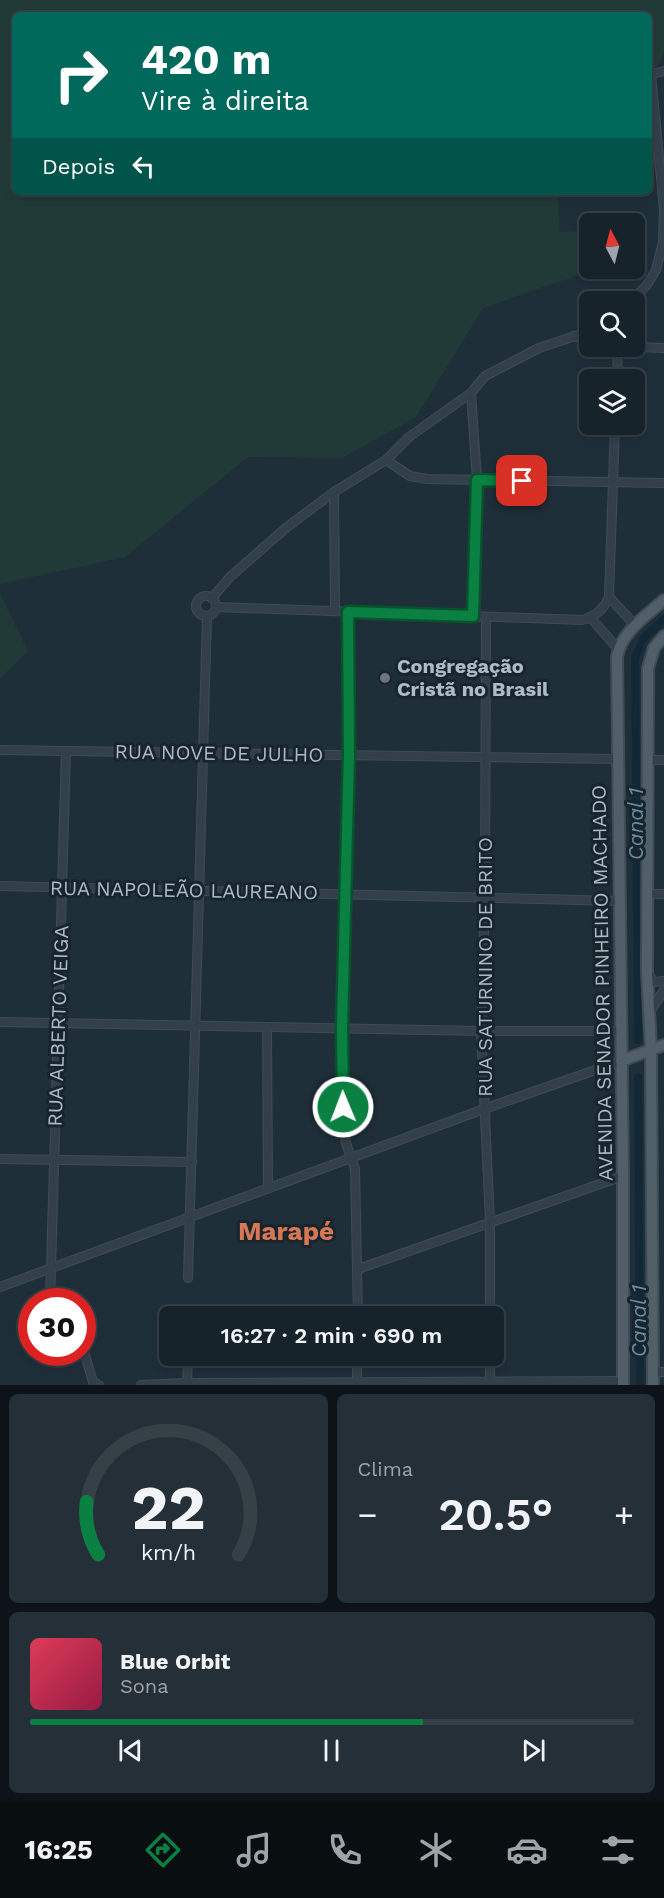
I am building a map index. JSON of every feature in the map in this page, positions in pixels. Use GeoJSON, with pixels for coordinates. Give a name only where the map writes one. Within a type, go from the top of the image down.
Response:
{"type":"FeatureCollection","features":[{"type":"Feature","properties":{"kind":"main road"},"geometry":{"type":"LineString","coordinates":[[618,649],[625,636],[635,625],[664,600]]}},
{"type":"Feature","properties":{"kind":"main road"},"geometry":{"type":"LineString","coordinates":[[653,1385],[658,1372],[651,1050],[647,971],[648,668],[654,648],[664,636]]}},
{"type":"Feature","properties":{"kind":"main road","name":"AVENIDA SENADOR PINHEIRO MACHADO"},"geometry":{"type":"LineString","coordinates":[[618,649],[623,1383]]}},
{"type":"Feature","properties":{"kind":"main road"},"geometry":{"type":"LineString","coordinates":[[621,1061],[664,1045]]}},
{"type":"Feature","properties":{"kind":"street"},"geometry":{"type":"LineString","coordinates":[[641,291],[656,270],[663,242],[664,210],[652,84]]}},
{"type":"Feature","properties":{"kind":"street"},"geometry":{"type":"LineString","coordinates":[[212,598],[230,577],[263,547],[334,492],[386,460],[409,437],[471,393],[485,376],[539,348],[579,334]]}},
{"type":"Feature","properties":{"kind":"street"},"geometry":{"type":"LineString","coordinates":[[572,336],[579,338]]}},
{"type":"Feature","properties":{"kind":"street"},"geometry":{"type":"LineString","coordinates":[[645,348],[664,348]]}},
{"type":"Feature","properties":{"kind":"street"},"geometry":{"type":"LineString","coordinates":[[471,393],[477,480],[473,616]]}},
{"type":"Feature","properties":{"kind":"street"},"geometry":{"type":"LineString","coordinates":[[216,608],[582,620],[591,618],[603,607],[609,597],[615,435]]}},
{"type":"Feature","properties":{"kind":"street"},"geometry":{"type":"LineString","coordinates":[[386,460],[410,476],[428,479],[664,483]]}},
{"type":"Feature","properties":{"kind":"street"},"geometry":{"type":"LineString","coordinates":[[334,492],[335,611]]}},
{"type":"Feature","properties":{"kind":"street"},"geometry":{"type":"LineString","coordinates":[[212,598],[203,597],[197,605],[201,614],[207,616],[216,608]]}},
{"type":"Feature","properties":{"kind":"street"},"geometry":{"type":"LineString","coordinates":[[609,597],[635,625]]}},
{"type":"Feature","properties":{"kind":"street"},"geometry":{"type":"LineString","coordinates":[[212,598],[216,608]]}},
{"type":"Feature","properties":{"kind":"street"},"geometry":{"type":"LineString","coordinates":[[348,612],[349,754],[342,1028],[343,1126],[355,1169],[358,1306]]}},
{"type":"Feature","properties":{"kind":"street"},"geometry":{"type":"LineString","coordinates":[[188,1278],[207,616]]}},
{"type":"Feature","properties":{"kind":"street","name":"RUA SATURNINO DE BRITO"},"geometry":{"type":"LineString","coordinates":[[486,617],[485,898],[481,1030],[490,1222],[490,1306]]}},
{"type":"Feature","properties":{"kind":"street"},"geometry":{"type":"LineString","coordinates":[[591,618],[618,649]]}},
{"type":"Feature","properties":{"kind":"street","name":"RUA NOVE DE JULHO"},"geometry":{"type":"LineString","coordinates":[[0,750],[617,759]]}},
{"type":"Feature","properties":{"kind":"street","name":"RUA ALBERTO VEIGA"},"geometry":{"type":"LineString","coordinates":[[50,1288],[66,751]]}},
{"type":"Feature","properties":{"kind":"street"},"geometry":{"type":"LineString","coordinates":[[648,760],[664,760]]}},
{"type":"Feature","properties":{"kind":"street","name":"RUA NAPOLEÃO LAUREANO"},"geometry":{"type":"LineString","coordinates":[[0,886],[620,901]]}},
{"type":"Feature","properties":{"kind":"street"},"geometry":{"type":"LineString","coordinates":[[647,894],[664,894]]}},
{"type":"Feature","properties":{"kind":"street"},"geometry":{"type":"LineString","coordinates":[[647,971],[654,982],[664,981]]}},
{"type":"Feature","properties":{"kind":"street"},"geometry":{"type":"LineString","coordinates":[[649,1013],[664,990]]}},
{"type":"Feature","properties":{"kind":"street"},"geometry":{"type":"LineString","coordinates":[[0,1022],[621,1031]]}},
{"type":"Feature","properties":{"kind":"street"},"geometry":{"type":"LineString","coordinates":[[267,1027],[268,1189]]}},
{"type":"Feature","properties":{"kind":"street"},"geometry":{"type":"LineString","coordinates":[[0,1287],[621,1061]]}},
{"type":"Feature","properties":{"kind":"street"},"geometry":{"type":"LineString","coordinates":[[0,1159],[192,1162]]}},
{"type":"Feature","properties":{"kind":"street"},"geometry":{"type":"LineString","coordinates":[[358,1269],[623,1176]]}},
{"type":"Feature","properties":{"kind":"street"},"geometry":{"type":"LineString","coordinates":[[90,1366],[97,1384]]}},
{"type":"Feature","properties":{"kind":"street"},"geometry":{"type":"LineString","coordinates":[[187,1384],[188,1366]]}},
{"type":"Feature","properties":{"kind":"street"},"geometry":{"type":"LineString","coordinates":[[357,1366],[357,1384]]}},
{"type":"Feature","properties":{"kind":"street"},"geometry":{"type":"LineString","coordinates":[[490,1366],[490,1383]]}},
{"type":"Feature","properties":{"kind":"street"},"geometry":{"type":"LineString","coordinates":[[141,1385],[623,1383]]}},
{"type":"Feature","properties":{"kind":"green space"},"geometry":{"type":"Polygon","coordinates":[[[0,0],[664,0],[664,53],[657,67],[652,68],[652,12],[12,12],[12,195],[557,195],[560,232],[579,231],[579,275],[483,308],[416,417],[342,458],[248,457],[125,557],[0,584],[0,0]]]}},
{"type":"Feature","properties":{"kind":"green space"},"geometry":{"type":"Polygon","coordinates":[[[0,594],[28,651],[0,678],[0,594]]]}},
{"type":"Feature","properties":{"kind":"waterway","name":"Canal 1"},"geometry":{"type":"LineString","coordinates":[[638,1040],[635,658],[643,639],[664,619]]}},
{"type":"Feature","properties":{"kind":"waterway","name":"Canal 1"},"geometry":{"type":"LineString","coordinates":[[638,1077],[640,1385]]}},
{"type":"Feature","properties":{"kind":"place","name":"Congregação Cristã no Brasil"},"geometry":{"type":"Point","coordinates":[385,678]}},
{"type":"Feature","properties":{"kind":"district","name":"Marapé"},"geometry":{"type":"Point","coordinates":[286,1231]}},
{"type":"Feature","properties":{"kind":"route"},"geometry":{"type":"LineString","coordinates":[[343,1107],[342,1028],[349,754],[348,612],[473,616],[477,480],[522,481]]}}]}
